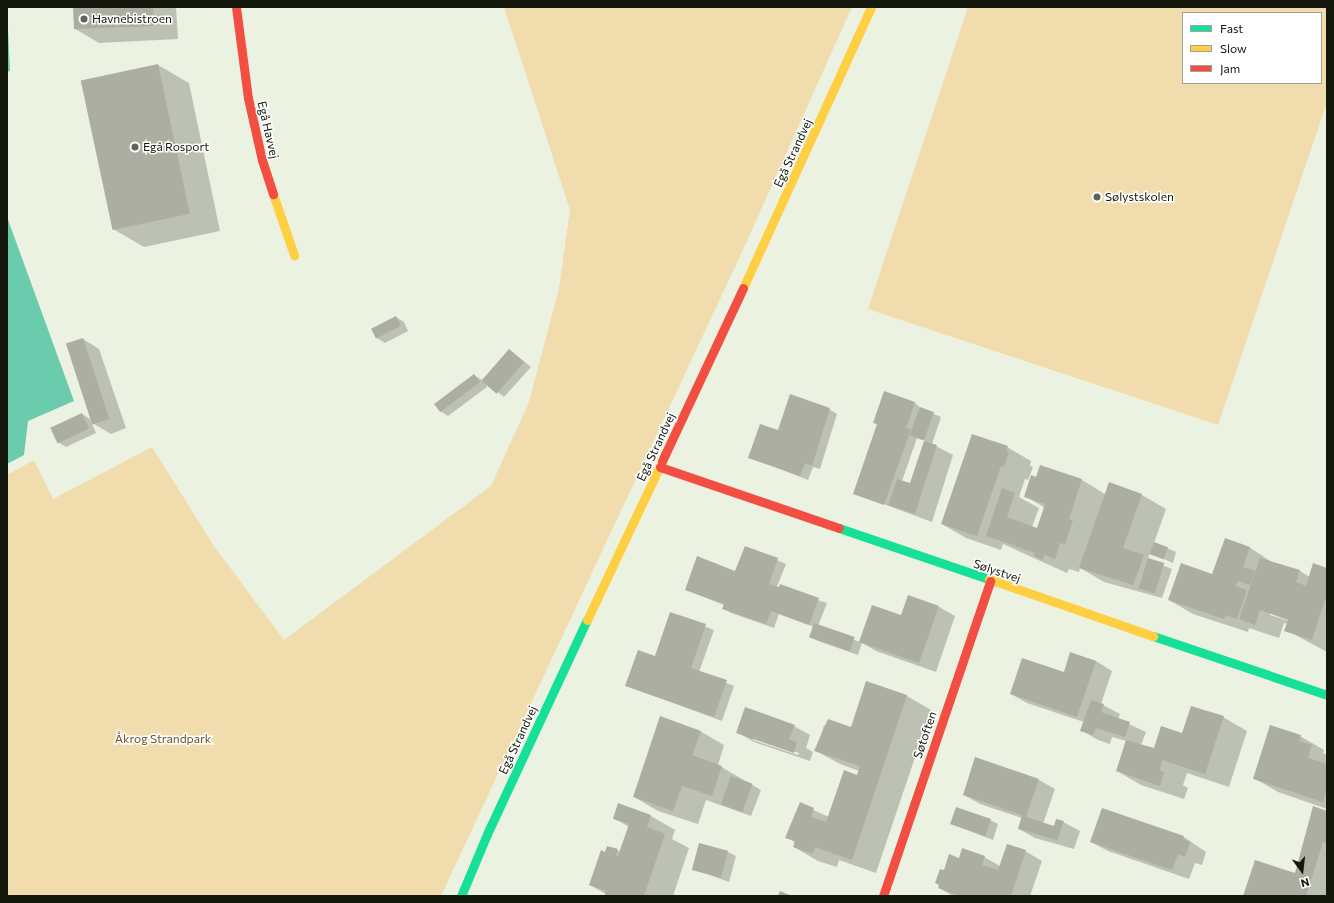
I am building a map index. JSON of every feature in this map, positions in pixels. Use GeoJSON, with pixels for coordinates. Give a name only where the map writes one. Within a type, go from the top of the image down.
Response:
{"type":"FeatureCollection","features":[{"type":"Feature","properties":{"kind":"street","name":"Egå Havvej"},"geometry":{"type":"LineString","coordinates":[[236,7],[248,98],[262,160],[294,255]]}},
{"type":"Feature","properties":{"kind":"street","name":"Egå Strandvej"},"geometry":{"type":"LineString","coordinates":[[461,896],[804,158],[871,7]]}},
{"type":"Feature","properties":{"kind":"street","name":"Sølystvej"},"geometry":{"type":"LineString","coordinates":[[660,468],[1327,696]]}},
{"type":"Feature","properties":{"kind":"street","name":"Søtoften"},"geometry":{"type":"LineString","coordinates":[[883,896],[990,581]]}},
{"type":"Feature","properties":{"kind":"green space","name":"Åkrog Strandpark"},"geometry":{"type":"Polygon","coordinates":[[[504,7],[852,7],[748,239],[441,896],[7,896],[7,475],[34,460],[53,499],[152,447],[214,546],[284,640],[491,486],[529,402],[559,288],[570,210],[504,7]]]}},
{"type":"Feature","properties":{"kind":"green space","name":"Sølystskolen"},"geometry":{"type":"Polygon","coordinates":[[[968,7],[1327,7],[1327,102],[1218,425],[868,309],[968,7]]]}},
{"type":"Feature","properties":{"kind":"shaded area"},"geometry":{"type":"Polygon","coordinates":[[[7,7],[10,71],[7,72],[7,7]]]}},
{"type":"Feature","properties":{"kind":"shaded area"},"geometry":{"type":"Polygon","coordinates":[[[7,217],[74,401],[28,421],[24,455],[7,464],[7,217]]]}},
{"type":"Feature","properties":{"kind":"building"},"geometry":{"type":"Polygon","coordinates":[[[73,7],[153,7],[154,26],[74,29],[73,7]]]}},
{"type":"Feature","properties":{"kind":"building","name":"Egå Rosport"},"geometry":{"type":"Polygon","coordinates":[[[158,64],[190,214],[113,230],[81,80],[158,64]]]}},
{"type":"Feature","properties":{"kind":"building"},"geometry":{"type":"Polygon","coordinates":[[[396,316],[401,326],[376,339],[371,329],[396,316]]]}},
{"type":"Feature","properties":{"kind":"building"},"geometry":{"type":"Polygon","coordinates":[[[83,338],[109,419],[92,424],[66,344],[83,338]]]}},
{"type":"Feature","properties":{"kind":"building"},"geometry":{"type":"Polygon","coordinates":[[[509,349],[524,362],[497,394],[481,381],[509,349]]]}},
{"type":"Feature","properties":{"kind":"building"},"geometry":{"type":"Polygon","coordinates":[[[474,374],[480,382],[440,412],[434,404],[474,374]]]}},
{"type":"Feature","properties":{"kind":"building"},"geometry":{"type":"Polygon","coordinates":[[[884,391],[915,402],[906,428],[911,429],[884,505],[853,494],[877,424],[873,423],[884,391]]]}},
{"type":"Feature","properties":{"kind":"building"},"geometry":{"type":"Polygon","coordinates":[[[790,394],[830,408],[812,466],[805,463],[800,476],[748,458],[760,424],[778,430],[790,394]]]}},
{"type":"Feature","properties":{"kind":"building"},"geometry":{"type":"Polygon","coordinates":[[[920,407],[934,412],[924,440],[910,435],[920,407]]]}},
{"type":"Feature","properties":{"kind":"building"},"geometry":{"type":"Polygon","coordinates":[[[82,413],[89,428],[57,443],[50,428],[82,413]]]}},
{"type":"Feature","properties":{"kind":"building"},"geometry":{"type":"Polygon","coordinates":[[[972,434],[1008,446],[1006,451],[1009,452],[1004,467],[1001,466],[977,536],[941,524],[972,434]]]}},
{"type":"Feature","properties":{"kind":"building"},"geometry":{"type":"Polygon","coordinates":[[[924,441],[937,445],[915,514],[888,505],[897,479],[910,483],[924,441]]]}},
{"type":"Feature","properties":{"kind":"building"},"geometry":{"type":"Polygon","coordinates":[[[1040,465],[1082,479],[1069,519],[1073,520],[1065,544],[1060,543],[1055,559],[1044,555],[1043,560],[1034,556],[1035,553],[986,536],[1002,488],[1015,493],[1007,517],[1037,528],[1045,504],[1024,497],[1031,475],[1036,477],[1040,465]]]}},
{"type":"Feature","properties":{"kind":"building"},"geometry":{"type":"Polygon","coordinates":[[[1109,482],[1142,494],[1123,548],[1144,555],[1133,585],[1079,568],[1109,482]]]}},
{"type":"Feature","properties":{"kind":"building"},"geometry":{"type":"Polygon","coordinates":[[[1225,538],[1250,547],[1243,567],[1255,571],[1250,585],[1238,581],[1235,586],[1247,590],[1237,619],[1225,615],[1224,619],[1168,600],[1181,563],[1212,574],[1225,538]]]}},
{"type":"Feature","properties":{"kind":"building"},"geometry":{"type":"Polygon","coordinates":[[[1154,542],[1168,547],[1164,559],[1150,554],[1154,542]]]}},
{"type":"Feature","properties":{"kind":"building"},"geometry":{"type":"Polygon","coordinates":[[[745,546],[778,558],[769,584],[779,587],[780,584],[819,598],[809,625],[771,611],[766,624],[722,609],[724,604],[685,590],[697,556],[735,571],[745,546]]]}},
{"type":"Feature","properties":{"kind":"building"},"geometry":{"type":"Polygon","coordinates":[[[1148,558],[1164,563],[1155,594],[1139,589],[1148,558]]]}},
{"type":"Feature","properties":{"kind":"building"},"geometry":{"type":"Polygon","coordinates":[[[1260,558],[1300,570],[1296,582],[1306,586],[1313,563],[1327,568],[1327,600],[1325,599],[1312,640],[1284,631],[1288,620],[1260,610],[1255,625],[1239,619],[1260,558]]]}},
{"type":"Feature","properties":{"kind":"building"},"geometry":{"type":"Polygon","coordinates":[[[908,595],[939,606],[919,663],[859,642],[872,605],[901,615],[908,595]]]}},
{"type":"Feature","properties":{"kind":"building"},"geometry":{"type":"Polygon","coordinates":[[[670,612],[706,624],[691,668],[727,680],[714,717],[625,686],[638,650],[655,656],[670,612]]]}},
{"type":"Feature","properties":{"kind":"building"},"geometry":{"type":"Polygon","coordinates":[[[814,623],[855,637],[850,651],[809,637],[814,623]]]}},
{"type":"Feature","properties":{"kind":"building"},"geometry":{"type":"Polygon","coordinates":[[[1070,652],[1096,661],[1077,717],[1010,694],[1022,658],[1064,672],[1070,652]]]}},
{"type":"Feature","properties":{"kind":"building"},"geometry":{"type":"Polygon","coordinates":[[[866,681],[907,695],[852,860],[815,847],[813,854],[793,847],[795,841],[785,838],[800,802],[814,808],[811,817],[826,822],[844,770],[857,775],[860,766],[814,751],[828,719],[851,727],[866,681]]]}},
{"type":"Feature","properties":{"kind":"building"},"geometry":{"type":"Polygon","coordinates":[[[1091,700],[1104,704],[1101,712],[1130,722],[1125,737],[1096,728],[1093,735],[1080,731],[1091,700]]]}},
{"type":"Feature","properties":{"kind":"building"},"geometry":{"type":"Polygon","coordinates":[[[1191,706],[1224,716],[1205,774],[1162,760],[1160,770],[1164,773],[1160,786],[1116,771],[1126,740],[1154,748],[1161,726],[1182,733],[1191,706]]]}},
{"type":"Feature","properties":{"kind":"building"},"geometry":{"type":"Polygon","coordinates":[[[745,707],[795,725],[789,739],[797,742],[794,753],[736,733],[745,707]]]}},
{"type":"Feature","properties":{"kind":"building"},"geometry":{"type":"Polygon","coordinates":[[[660,716],[701,731],[692,755],[722,766],[712,796],[682,786],[673,811],[633,797],[660,716]]]}},
{"type":"Feature","properties":{"kind":"building"},"geometry":{"type":"Polygon","coordinates":[[[1270,725],[1301,735],[1299,741],[1312,745],[1308,758],[1327,764],[1327,788],[1323,802],[1253,779],[1270,725]]]}},
{"type":"Feature","properties":{"kind":"building"},"geometry":{"type":"Polygon","coordinates":[[[975,757],[1039,779],[1026,817],[1054,826],[1056,819],[1064,821],[1057,840],[1018,829],[1022,815],[963,795],[975,757]]]}},
{"type":"Feature","properties":{"kind":"building"},"geometry":{"type":"Polygon","coordinates":[[[731,776],[753,784],[742,812],[721,804],[731,776]]]}},
{"type":"Feature","properties":{"kind":"building"},"geometry":{"type":"Polygon","coordinates":[[[618,803],[651,815],[647,827],[665,834],[644,896],[608,896],[605,895],[606,891],[589,885],[601,850],[605,852],[607,846],[618,849],[616,856],[618,856],[629,824],[613,819],[618,803]]]}},
{"type":"Feature","properties":{"kind":"building"},"geometry":{"type":"Polygon","coordinates":[[[1313,806],[1327,811],[1327,843],[1323,842],[1306,896],[1243,896],[1255,860],[1295,873],[1313,806]]]}},
{"type":"Feature","properties":{"kind":"building"},"geometry":{"type":"Polygon","coordinates":[[[956,807],[991,819],[985,836],[950,824],[956,807]]]}},
{"type":"Feature","properties":{"kind":"building"},"geometry":{"type":"Polygon","coordinates":[[[1102,808],[1184,836],[1183,839],[1190,842],[1185,857],[1178,854],[1172,870],[1090,842],[1102,808]]]}},
{"type":"Feature","properties":{"kind":"building"},"geometry":{"type":"Polygon","coordinates":[[[699,843],[728,851],[721,878],[692,870],[699,843]]]}},
{"type":"Feature","properties":{"kind":"building"},"geometry":{"type":"Polygon","coordinates":[[[1007,844],[1026,850],[1011,896],[960,896],[938,888],[939,885],[935,883],[940,869],[944,870],[949,854],[959,858],[962,848],[985,856],[982,865],[998,870],[1007,844]]]}},
{"type":"Feature","properties":{"kind":"building"},"geometry":{"type":"Polygon","coordinates":[[[780,891],[792,896],[778,896],[780,891]]]}},
{"type":"Feature","properties":{"kind":"traffic: fast"},"geometry":{"type":"LineString","coordinates":[[839,528],[989,579]]}},
{"type":"Feature","properties":{"kind":"traffic: fast"},"geometry":{"type":"LineString","coordinates":[[461,896],[487,834],[587,620]]}},
{"type":"Feature","properties":{"kind":"traffic: fast"},"geometry":{"type":"LineString","coordinates":[[1153,636],[1327,695]]}},
{"type":"Feature","properties":{"kind":"traffic: slow"},"geometry":{"type":"LineString","coordinates":[[743,288],[871,7]]}},
{"type":"Feature","properties":{"kind":"traffic: slow"},"geometry":{"type":"LineString","coordinates":[[273,194],[294,255]]}},
{"type":"Feature","properties":{"kind":"traffic: slow"},"geometry":{"type":"LineString","coordinates":[[587,620],[662,461]]}},
{"type":"Feature","properties":{"kind":"traffic: slow"},"geometry":{"type":"LineString","coordinates":[[989,579],[1153,636]]}},
{"type":"Feature","properties":{"kind":"traffic: jam"},"geometry":{"type":"LineString","coordinates":[[236,7],[248,98],[262,160],[273,194]]}},
{"type":"Feature","properties":{"kind":"traffic: jam"},"geometry":{"type":"LineString","coordinates":[[662,461],[743,288]]}},
{"type":"Feature","properties":{"kind":"traffic: jam"},"geometry":{"type":"LineString","coordinates":[[660,467],[839,528]]}},
{"type":"Feature","properties":{"kind":"traffic: jam"},"geometry":{"type":"LineString","coordinates":[[883,896],[990,581]]}},
{"type":"Feature","properties":{"kind":"place","name":"Havnebistroen"},"geometry":{"type":"Point","coordinates":[84,19]}},
{"type":"Feature","properties":{"kind":"place","name":"Egå Rosport"},"geometry":{"type":"Point","coordinates":[135,147]}},
{"type":"Feature","properties":{"kind":"place","name":"Sølystskolen"},"geometry":{"type":"Point","coordinates":[1097,197]}}]}
